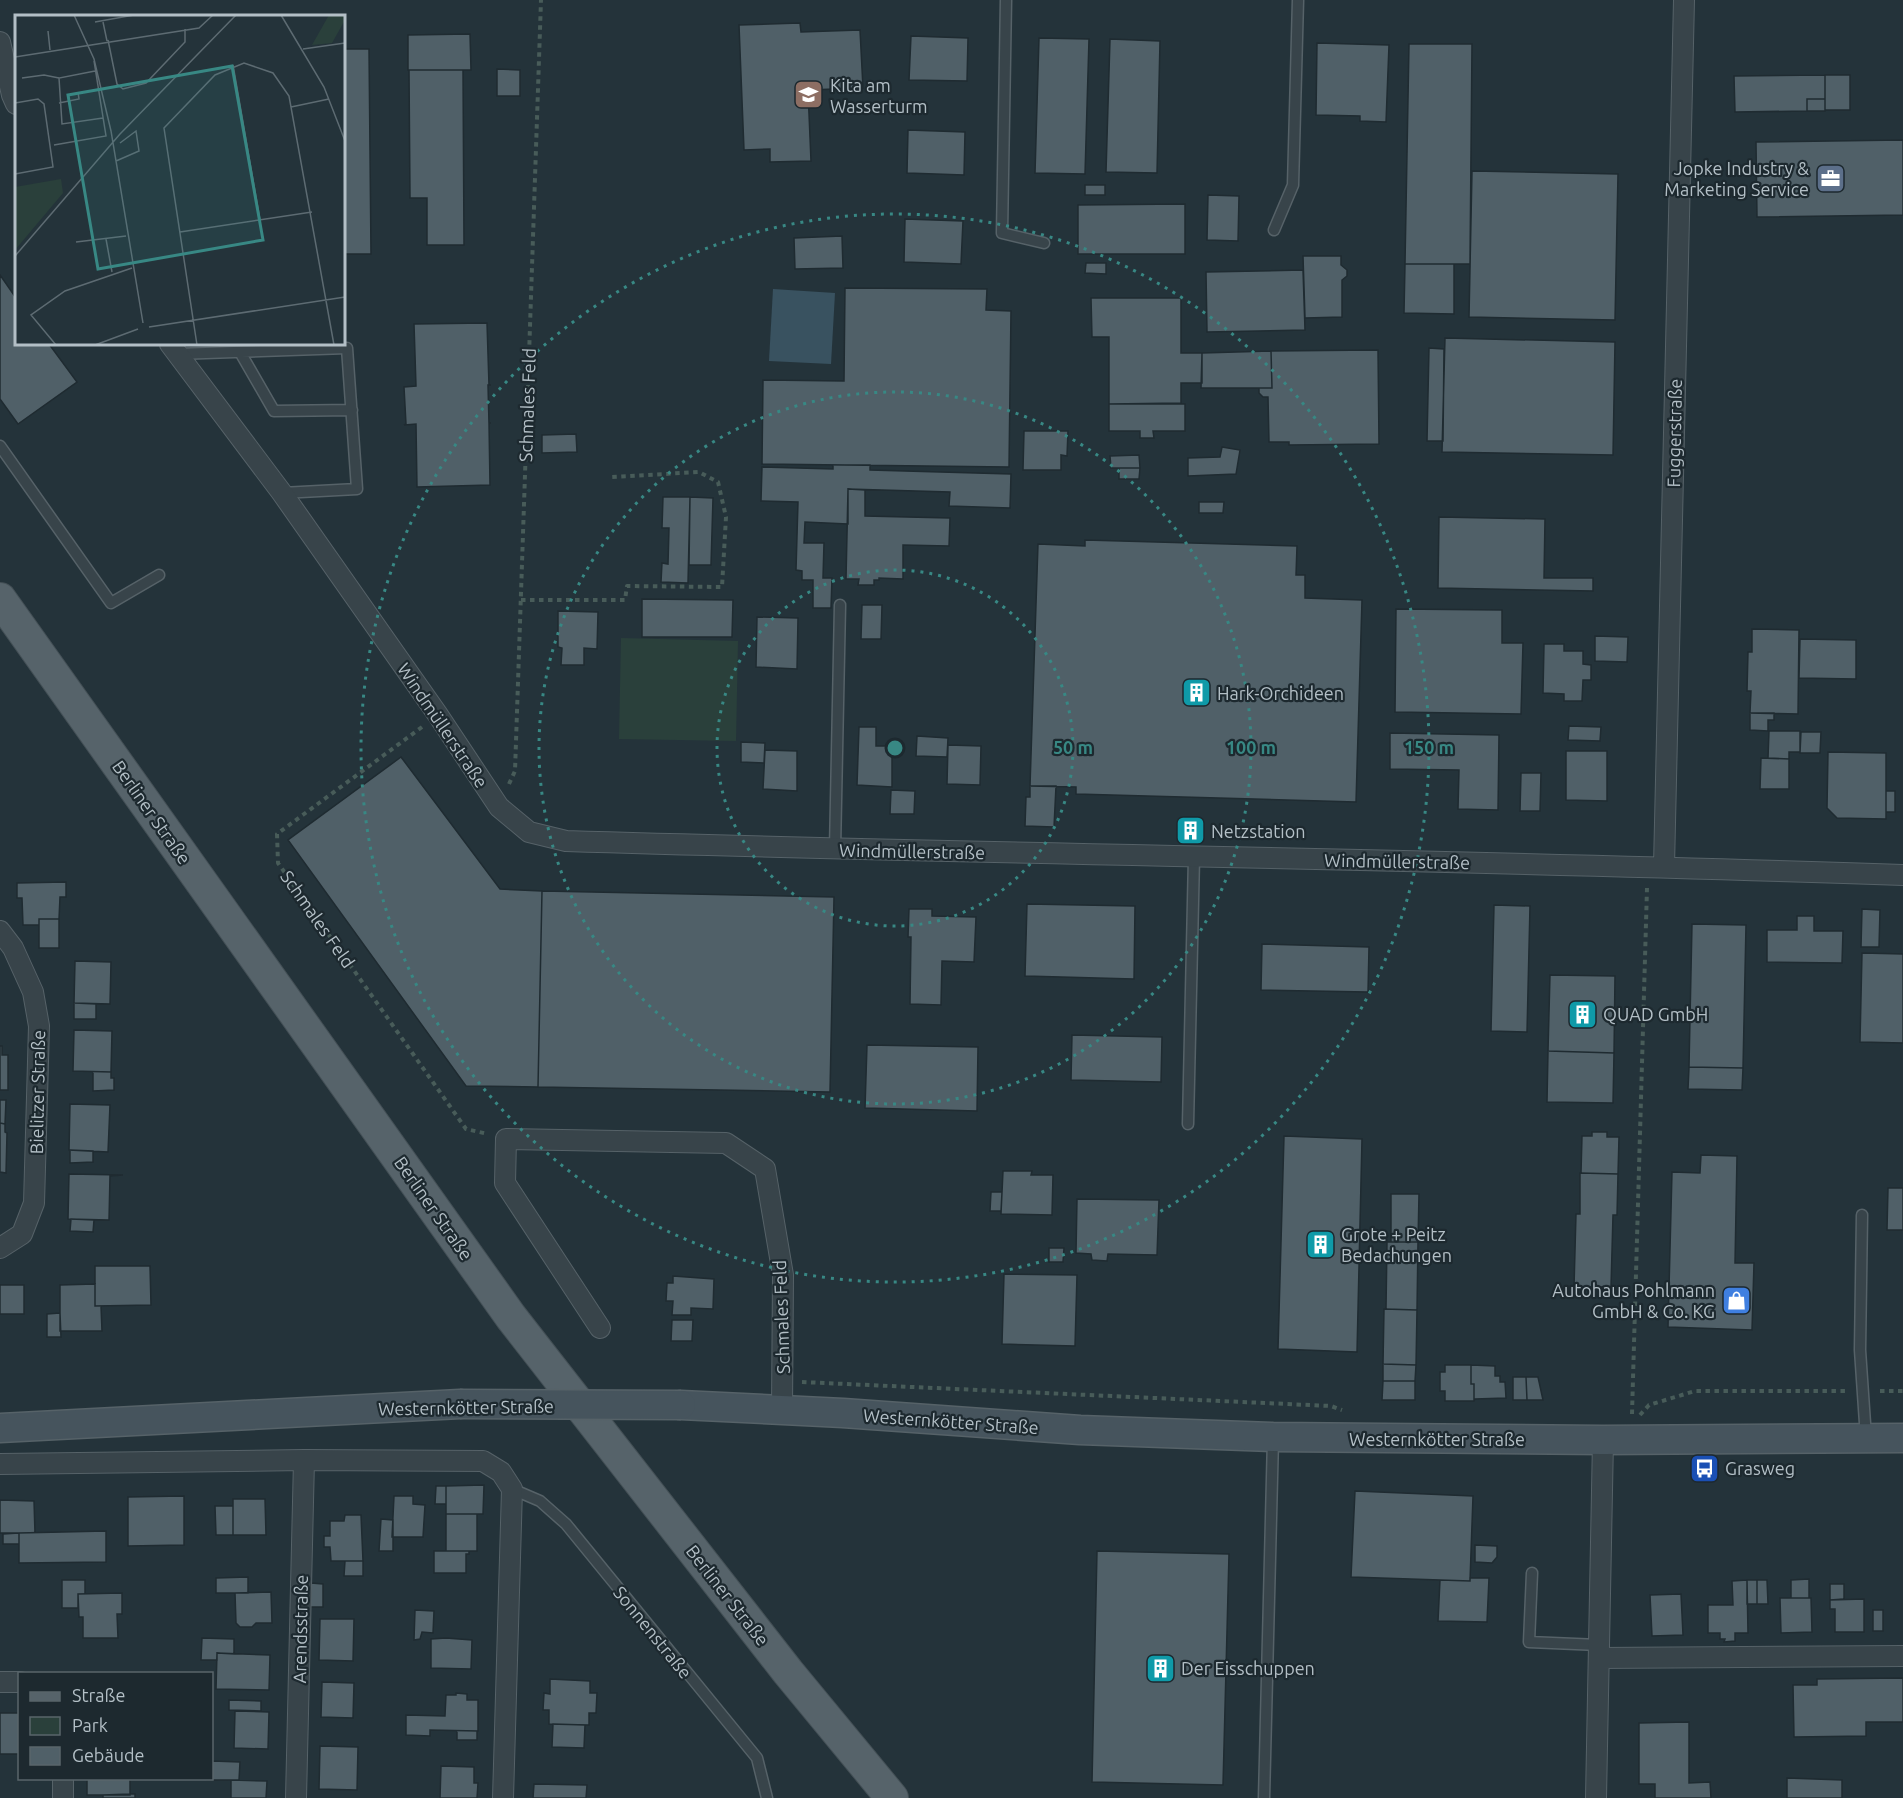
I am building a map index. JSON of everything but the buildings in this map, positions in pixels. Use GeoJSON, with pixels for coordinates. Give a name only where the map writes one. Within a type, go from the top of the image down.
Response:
{"type":"FeatureCollection","features":[{"type":"Feature","properties":{"kind":"main road","name":"Berliner Straße"},"geometry":{"type":"LineString","coordinates":[[0,598],[512,1317],[788,1672],[892,1798]]}},
{"type":"Feature","properties":{"kind":"street","name":"Fuggerstraße"},"geometry":{"type":"LineString","coordinates":[[1656,866],[1684,0]]}},
{"type":"Feature","properties":{"kind":"street"},"geometry":{"type":"LineString","coordinates":[[0,42],[15,102]]}},
{"type":"Feature","properties":{"kind":"street","name":"Windmüllerstraße"},"geometry":{"type":"LineString","coordinates":[[173,349],[282,493],[438,715],[499,807],[529,832],[566,841],[836,850],[1656,866],[1903,875]]}},
{"type":"Feature","properties":{"kind":"street","name":"Bielitzer Straße"},"geometry":{"type":"LineString","coordinates":[[0,930],[13,948],[33,992],[39,1026],[34,1203],[22,1234],[0,1248]]}},
{"type":"Feature","properties":{"kind":"street"},"geometry":{"type":"LineString","coordinates":[[506,1139],[505,1183],[600,1328]]}},
{"type":"Feature","properties":{"kind":"street","name":"Schmales Feld"},"geometry":{"type":"LineString","coordinates":[[506,1139],[726,1143],[765,1169],[783,1275],[782,1409]]}},
{"type":"Feature","properties":{"kind":"street","name":"Westernkötter Straße"},"geometry":{"type":"LineString","coordinates":[[0,1428],[460,1404],[782,1409],[1080,1430],[1273,1437],[1603,1440],[1632,1431],[1903,1438]]}},
{"type":"Feature","properties":{"kind":"street"},"geometry":{"type":"LineString","coordinates":[[1596,1798],[1603,1440]]}},
{"type":"Feature","properties":{"kind":"street"},"geometry":{"type":"LineString","coordinates":[[0,1464],[304,1460],[483,1461],[501,1472],[512,1489],[503,1798]]}},
{"type":"Feature","properties":{"kind":"street","name":"Arendsstraße"},"geometry":{"type":"LineString","coordinates":[[296,1798],[304,1460]]}},
{"type":"Feature","properties":{"kind":"street"},"geometry":{"type":"LineString","coordinates":[[1599,1652],[1903,1656]]}},
{"type":"Feature","properties":{"kind":"street"},"geometry":{"type":"LineString","coordinates":[[0,1682],[18,1682]]}},
{"type":"Feature","properties":{"kind":"street"},"geometry":{"type":"LineString","coordinates":[[63,1780],[63,1798]]}},
{"type":"Feature","properties":{"kind":"lane"},"geometry":{"type":"LineString","coordinates":[[1006,0],[1002,233],[1044,243]]}},
{"type":"Feature","properties":{"kind":"lane"},"geometry":{"type":"LineString","coordinates":[[1274,230],[1293,185],[1298,0]]}},
{"type":"Feature","properties":{"kind":"lane"},"geometry":{"type":"LineString","coordinates":[[173,349],[240,352],[347,348],[357,489],[282,493]]}},
{"type":"Feature","properties":{"kind":"lane"},"geometry":{"type":"LineString","coordinates":[[240,352],[274,411],[351,410]]}},
{"type":"Feature","properties":{"kind":"lane"},"geometry":{"type":"LineString","coordinates":[[0,446],[111,603],[159,575]]}},
{"type":"Feature","properties":{"kind":"lane"},"geometry":{"type":"LineString","coordinates":[[836,850],[840,605]]}},
{"type":"Feature","properties":{"kind":"lane"},"geometry":{"type":"LineString","coordinates":[[1188,1124],[1194,857]]}},
{"type":"Feature","properties":{"kind":"lane"},"geometry":{"type":"LineString","coordinates":[[1862,1215],[1860,1350],[1866,1438]]}},
{"type":"Feature","properties":{"kind":"lane"},"geometry":{"type":"LineString","coordinates":[[1264,1798],[1273,1437]]}},
{"type":"Feature","properties":{"kind":"lane","name":"Sonnenstraße"},"geometry":{"type":"LineString","coordinates":[[512,1489],[540,1501],[566,1524],[757,1758],[767,1798]]}},
{"type":"Feature","properties":{"kind":"lane"},"geometry":{"type":"LineString","coordinates":[[1532,1573],[1529,1642],[1599,1652]]}},
{"type":"Feature","properties":{"kind":"path","name":"Schmales Feld"},"geometry":{"type":"LineString","coordinates":[[499,807],[515,771],[541,0]]}},
{"type":"Feature","properties":{"kind":"path"},"geometry":{"type":"LineString","coordinates":[[521,600],[625,600],[627,586],[722,587],[726,517],[718,482],[699,472],[612,477]]}},
{"type":"Feature","properties":{"kind":"path","name":"Schmales Feld"},"geometry":{"type":"LineString","coordinates":[[438,715],[278,834],[278,863],[466,1129],[506,1139]]}},
{"type":"Feature","properties":{"kind":"path"},"geometry":{"type":"LineString","coordinates":[[1632,1431],[1656,866]]}},
{"type":"Feature","properties":{"kind":"path"},"geometry":{"type":"LineString","coordinates":[[783,1381],[1331,1406],[1349,1412]]}},
{"type":"Feature","properties":{"kind":"path"},"geometry":{"type":"LineString","coordinates":[[1632,1431],[1649,1405],[1695,1391],[1903,1391]]}},
{"type":"Feature","properties":{"kind":"green space"},"geometry":{"type":"Polygon","coordinates":[[[621,638],[738,641],[736,741],[619,739],[621,638]]]}},
{"type":"Feature","properties":{"kind":"water"},"geometry":{"type":"Polygon","coordinates":[[[773,289],[835,293],[831,364],[769,361],[773,289]]]}},
{"type":"Feature","properties":{"kind":"place","name":"Kita am Wasserturm"},"geometry":{"type":"Point","coordinates":[809,95]}},
{"type":"Feature","properties":{"kind":"place","name":"Jopke Industry & Marketing Service"},"geometry":{"type":"Point","coordinates":[1830,178]}},
{"type":"Feature","properties":{"kind":"place","name":"Hark-Orchideen"},"geometry":{"type":"Point","coordinates":[1196,693]}},
{"type":"Feature","properties":{"kind":"place","name":"Netzstation"},"geometry":{"type":"Point","coordinates":[1190,831]}},
{"type":"Feature","properties":{"kind":"place","name":"QUAD GmbH"},"geometry":{"type":"Point","coordinates":[1582,1014]}},
{"type":"Feature","properties":{"kind":"place","name":"Grote + Peitz Bedachungen"},"geometry":{"type":"Point","coordinates":[1320,1244]}},
{"type":"Feature","properties":{"kind":"place","name":"Autohaus Pohlmann GmbH & Co. KG"},"geometry":{"type":"Point","coordinates":[1736,1300]}},
{"type":"Feature","properties":{"kind":"place","name":"Grasweg"},"geometry":{"type":"Point","coordinates":[1704,1468]}},
{"type":"Feature","properties":{"kind":"place","name":"Der Eisschuppen"},"geometry":{"type":"Point","coordinates":[1160,1668]}}]}
